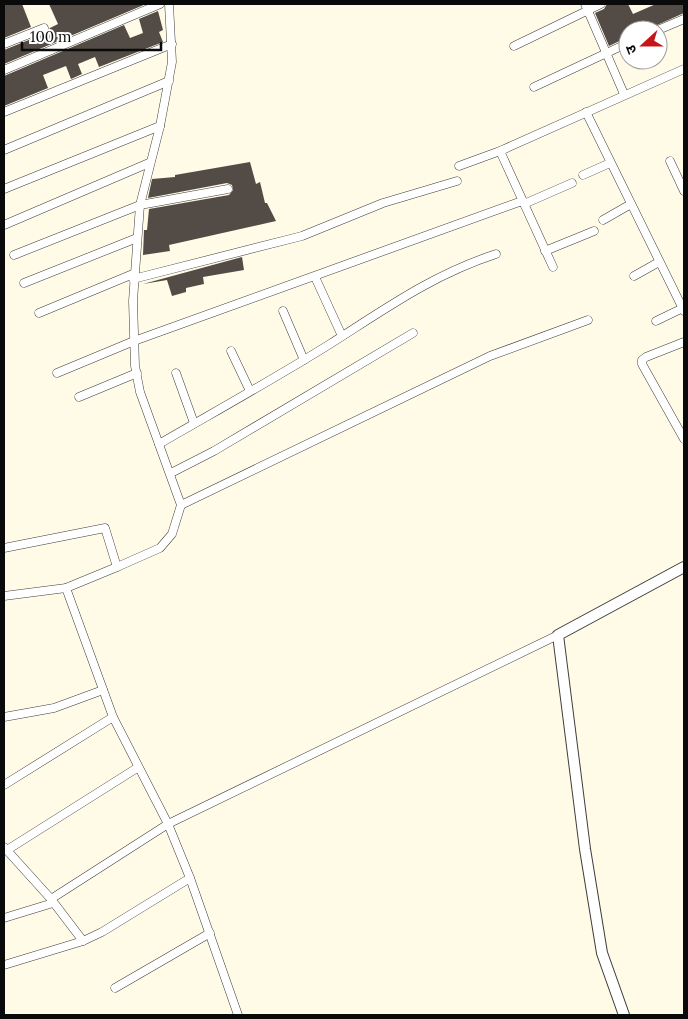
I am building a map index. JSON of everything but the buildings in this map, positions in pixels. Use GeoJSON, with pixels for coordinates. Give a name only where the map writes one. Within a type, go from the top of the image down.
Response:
{"type":"FeatureCollection","features":[{"type":"Feature","properties":{"kind":"street"},"geometry":{"type":"LineString","coordinates":[[4,70],[160,4]]}},
{"type":"Feature","properties":{"kind":"street"},"geometry":{"type":"LineString","coordinates":[[4,596],[66,588],[160,548],[172,534],[181,505],[171,473],[149,419],[137,373],[134,341],[133,276],[140,205],[169,81],[172,44],[169,4]]}},
{"type":"Feature","properties":{"kind":"street"},"geometry":{"type":"LineString","coordinates":[[514,46],[587,7],[601,4]]}},
{"type":"Feature","properties":{"kind":"street"},"geometry":{"type":"LineString","coordinates":[[587,7],[624,94]]}},
{"type":"Feature","properties":{"kind":"street"},"geometry":{"type":"LineString","coordinates":[[668,26],[684,19]]}},
{"type":"Feature","properties":{"kind":"street"},"geometry":{"type":"LineString","coordinates":[[4,44],[44,28]]}},
{"type":"Feature","properties":{"kind":"street"},"geometry":{"type":"LineString","coordinates":[[4,112],[172,44]]}},
{"type":"Feature","properties":{"kind":"street"},"geometry":{"type":"LineString","coordinates":[[534,87],[618,48]]}},
{"type":"Feature","properties":{"kind":"street"},"geometry":{"type":"LineString","coordinates":[[459,166],[500,151],[624,94],[684,69]]}},
{"type":"Feature","properties":{"kind":"street"},"geometry":{"type":"LineString","coordinates":[[4,150],[169,81]]}},
{"type":"Feature","properties":{"kind":"street"},"geometry":{"type":"LineString","coordinates":[[586,112],[683,310],[656,322]]}},
{"type":"Feature","properties":{"kind":"street"},"geometry":{"type":"LineString","coordinates":[[4,189],[160,126]]}},
{"type":"Feature","properties":{"kind":"street"},"geometry":{"type":"LineString","coordinates":[[500,151],[553,267]]}},
{"type":"Feature","properties":{"kind":"street"},"geometry":{"type":"LineString","coordinates":[[670,161],[684,191]]}},
{"type":"Feature","properties":{"kind":"street"},"geometry":{"type":"LineString","coordinates":[[4,225],[149,163]]}},
{"type":"Feature","properties":{"kind":"street"},"geometry":{"type":"LineString","coordinates":[[583,175],[610,163]]}},
{"type":"Feature","properties":{"kind":"street"},"geometry":{"type":"LineString","coordinates":[[39,313],[133,276],[302,236],[383,203],[457,181]]}},
{"type":"Feature","properties":{"kind":"street"},"geometry":{"type":"LineString","coordinates":[[57,373],[134,341],[572,183]]}},
{"type":"Feature","properties":{"kind":"street"},"geometry":{"type":"LineString","coordinates":[[14,254],[140,205],[228,189]]}},
{"type":"Feature","properties":{"kind":"street"},"geometry":{"type":"LineString","coordinates":[[603,220],[631,204]]}},
{"type":"Feature","properties":{"kind":"street"},"geometry":{"type":"LineString","coordinates":[[545,251],[594,231]]}},
{"type":"Feature","properties":{"kind":"street"},"geometry":{"type":"LineString","coordinates":[[24,283],[137,238]]}},
{"type":"Feature","properties":{"kind":"street"},"geometry":{"type":"LineString","coordinates":[[159,444],[304,360],[434,278],[466,264],[496,254]]}},
{"type":"Feature","properties":{"kind":"street"},"geometry":{"type":"LineString","coordinates":[[634,276],[659,262]]}},
{"type":"Feature","properties":{"kind":"street"},"geometry":{"type":"LineString","coordinates":[[315,277],[342,336]]}},
{"type":"Feature","properties":{"kind":"street"},"geometry":{"type":"LineString","coordinates":[[282,311],[304,360]]}},
{"type":"Feature","properties":{"kind":"street"},"geometry":{"type":"LineString","coordinates":[[181,505],[490,356],[588,320]]}},
{"type":"Feature","properties":{"kind":"street"},"geometry":{"type":"LineString","coordinates":[[171,473],[247,431],[413,332]]}},
{"type":"Feature","properties":{"kind":"street"},"geometry":{"type":"LineString","coordinates":[[684,342],[646,357],[642,364],[684,439]]}},
{"type":"Feature","properties":{"kind":"street"},"geometry":{"type":"LineString","coordinates":[[230,351],[250,391]]}},
{"type":"Feature","properties":{"kind":"street"},"geometry":{"type":"LineString","coordinates":[[79,397],[137,373]]}},
{"type":"Feature","properties":{"kind":"street"},"geometry":{"type":"LineString","coordinates":[[176,373],[194,423]]}},
{"type":"Feature","properties":{"kind":"street"},"geometry":{"type":"LineString","coordinates":[[4,548],[106,528],[117,567]]}},
{"type":"Feature","properties":{"kind":"street"},"geometry":{"type":"LineString","coordinates":[[4,918],[52,901],[168,824],[558,635],[684,567]]}},
{"type":"Feature","properties":{"kind":"street"},"geometry":{"type":"LineString","coordinates":[[66,588],[113,717],[137,768],[168,824],[190,878],[238,1015]]}},
{"type":"Feature","properties":{"kind":"street"},"geometry":{"type":"LineString","coordinates":[[558,635],[585,849],[602,953],[624,1015]]}},
{"type":"Feature","properties":{"kind":"street"},"geometry":{"type":"LineString","coordinates":[[4,717],[54,708],[103,690]]}},
{"type":"Feature","properties":{"kind":"street"},"geometry":{"type":"LineString","coordinates":[[4,785],[113,717]]}},
{"type":"Feature","properties":{"kind":"street"},"geometry":{"type":"LineString","coordinates":[[83,941],[52,901],[5,849],[137,768]]}},
{"type":"Feature","properties":{"kind":"street"},"geometry":{"type":"LineString","coordinates":[[4,965],[83,941],[102,932],[190,878]]}},
{"type":"Feature","properties":{"kind":"street"},"geometry":{"type":"LineString","coordinates":[[115,988],[210,933]]}}]}
